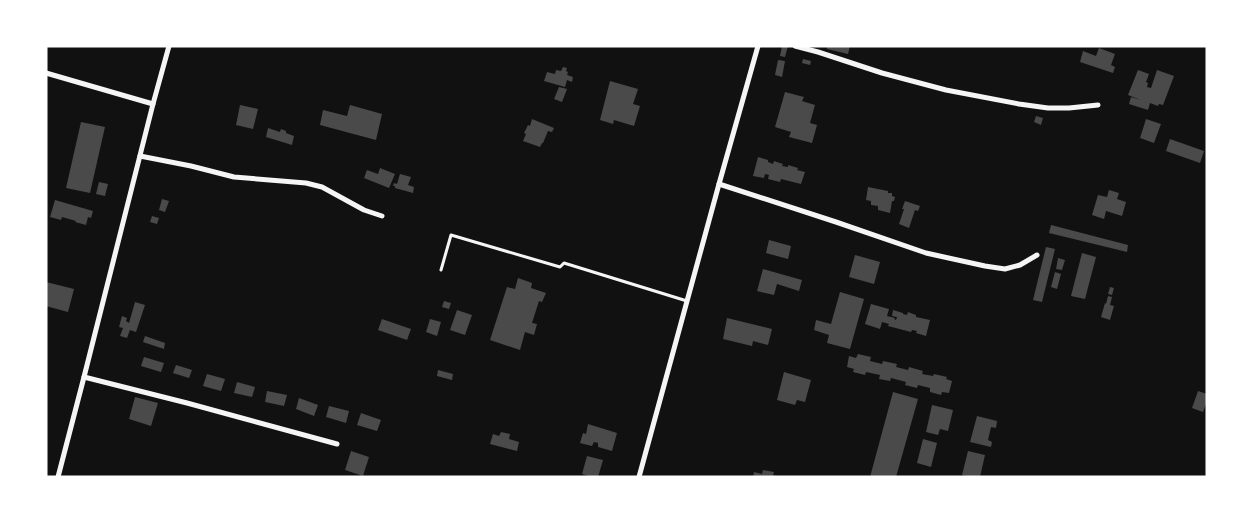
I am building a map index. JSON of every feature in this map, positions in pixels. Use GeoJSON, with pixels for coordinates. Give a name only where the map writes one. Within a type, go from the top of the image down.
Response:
{"type":"FeatureCollection","features":[{"type":"Feature","properties":{"kind":"street"},"geometry":{"type":"LineString","coordinates":[[58,477],[152,104],[169,46]]}},
{"type":"Feature","properties":{"kind":"street"},"geometry":{"type":"LineString","coordinates":[[639,477],[758,46]]}},
{"type":"Feature","properties":{"kind":"street"},"geometry":{"type":"LineString","coordinates":[[794,46],[946,90],[1048,108],[1098,105]]}},
{"type":"Feature","properties":{"kind":"street"},"geometry":{"type":"LineString","coordinates":[[46,73],[152,104]]}},
{"type":"Feature","properties":{"kind":"street"},"geometry":{"type":"LineString","coordinates":[[140,156],[234,177],[306,183],[322,187],[364,210],[382,216]]}},
{"type":"Feature","properties":{"kind":"street"},"geometry":{"type":"LineString","coordinates":[[719,184],[926,253],[985,266],[1005,268],[1020,265],[1037,255]]}},
{"type":"Feature","properties":{"kind":"street"},"geometry":{"type":"LineString","coordinates":[[84,377],[336,444]]}},
{"type":"Feature","properties":{"kind":"lane"},"geometry":{"type":"LineString","coordinates":[[441,270],[451,235],[560,267],[564,263],[687,302]]}},
{"type":"Feature","properties":{"kind":"building"},"geometry":{"type":"Polygon","coordinates":[[[782,46],[788,46],[785,57],[780,56],[782,46]]]}},
{"type":"Feature","properties":{"kind":"building"},"geometry":{"type":"Polygon","coordinates":[[[827,46],[850,46],[848,54],[827,49],[827,46]]]}},
{"type":"Feature","properties":{"kind":"building"},"geometry":{"type":"Polygon","coordinates":[[[1099,48],[1115,54],[1111,65],[1115,67],[1113,73],[1080,62],[1083,51],[1096,56],[1099,48]]]}},
{"type":"Feature","properties":{"kind":"building"},"geometry":{"type":"Polygon","coordinates":[[[803,59],[811,61],[810,65],[802,63],[803,59]]]}},
{"type":"Feature","properties":{"kind":"building"},"geometry":{"type":"Polygon","coordinates":[[[778,60],[785,61],[782,77],[775,75],[778,60]]]}},
{"type":"Feature","properties":{"kind":"building"},"geometry":{"type":"Polygon","coordinates":[[[563,67],[567,68],[567,75],[573,77],[572,82],[567,80],[565,87],[544,81],[547,72],[555,74],[556,70],[561,71],[563,67]]]}},
{"type":"Feature","properties":{"kind":"building"},"geometry":{"type":"Polygon","coordinates":[[[1138,70],[1149,74],[1146,82],[1148,83],[1147,87],[1151,88],[1157,70],[1174,76],[1163,105],[1159,104],[1158,106],[1150,103],[1148,110],[1129,104],[1131,97],[1141,100],[1128,95],[1138,70]]]}},
{"type":"Feature","properties":{"kind":"building"},"geometry":{"type":"Polygon","coordinates":[[[610,81],[638,89],[633,104],[640,106],[634,126],[614,120],[613,124],[600,120],[610,81]]]}},
{"type":"Feature","properties":{"kind":"building"},"geometry":{"type":"Polygon","coordinates":[[[559,87],[567,89],[562,102],[554,99],[559,87]]]}},
{"type":"Feature","properties":{"kind":"building"},"geometry":{"type":"Polygon","coordinates":[[[785,92],[804,97],[802,101],[815,105],[810,123],[817,125],[812,143],[789,137],[791,132],[775,127],[785,92]]]}},
{"type":"Feature","properties":{"kind":"building"},"geometry":{"type":"Polygon","coordinates":[[[240,105],[258,109],[253,129],[236,125],[240,105]]]}},
{"type":"Feature","properties":{"kind":"building"},"geometry":{"type":"Polygon","coordinates":[[[350,105],[382,114],[376,140],[320,125],[323,110],[347,116],[350,105]]]}},
{"type":"Feature","properties":{"kind":"building"},"geometry":{"type":"Polygon","coordinates":[[[1036,116],[1043,118],[1041,125],[1034,122],[1036,116]]]}},
{"type":"Feature","properties":{"kind":"building"},"geometry":{"type":"Polygon","coordinates":[[[532,119],[554,128],[552,132],[548,131],[540,147],[523,141],[526,134],[524,133],[528,125],[530,126],[532,119]]]}},
{"type":"Feature","properties":{"kind":"building"},"geometry":{"type":"Polygon","coordinates":[[[1146,119],[1161,124],[1154,143],[1140,138],[1146,119]]]}},
{"type":"Feature","properties":{"kind":"building"},"geometry":{"type":"Polygon","coordinates":[[[81,122],[105,127],[90,193],[66,188],[81,122]]]}},
{"type":"Feature","properties":{"kind":"building"},"geometry":{"type":"Polygon","coordinates":[[[268,128],[280,132],[281,129],[294,136],[292,145],[266,137],[268,128]]]}},
{"type":"Feature","properties":{"kind":"building"},"geometry":{"type":"Polygon","coordinates":[[[1170,139],[1204,151],[1200,163],[1166,151],[1170,139]]]}},
{"type":"Feature","properties":{"kind":"building"},"geometry":{"type":"Polygon","coordinates":[[[758,157],[768,160],[768,162],[773,164],[774,161],[783,164],[782,166],[788,167],[788,165],[805,172],[801,184],[781,179],[780,182],[768,179],[769,175],[765,174],[764,178],[753,176],[758,157]]]}},
{"type":"Feature","properties":{"kind":"building"},"geometry":{"type":"Polygon","coordinates":[[[380,168],[395,174],[389,188],[364,178],[367,170],[378,174],[380,168]]]}},
{"type":"Feature","properties":{"kind":"building"},"geometry":{"type":"Polygon","coordinates":[[[400,174],[411,177],[408,185],[414,187],[413,193],[393,186],[394,183],[397,184],[400,174]]]}},
{"type":"Feature","properties":{"kind":"building"},"geometry":{"type":"Polygon","coordinates":[[[99,182],[108,184],[105,196],[96,194],[99,182]]]}},
{"type":"Feature","properties":{"kind":"building"},"geometry":{"type":"Polygon","coordinates":[[[868,187],[892,193],[892,196],[895,197],[894,201],[892,201],[890,213],[878,210],[878,206],[871,205],[871,201],[866,200],[868,187]]]}},
{"type":"Feature","properties":{"kind":"building"},"geometry":{"type":"Polygon","coordinates":[[[1109,190],[1119,193],[1117,199],[1126,202],[1122,216],[1106,211],[1104,219],[1092,215],[1098,195],[1107,197],[1109,190]]]}},
{"type":"Feature","properties":{"kind":"building"},"geometry":{"type":"Polygon","coordinates":[[[162,199],[169,201],[165,212],[159,210],[162,199]]]}},
{"type":"Feature","properties":{"kind":"building"},"geometry":{"type":"Polygon","coordinates":[[[55,200],[93,211],[91,218],[88,217],[86,225],[62,217],[61,220],[50,217],[55,200]]]}},
{"type":"Feature","properties":{"kind":"building"},"geometry":{"type":"Polygon","coordinates":[[[905,201],[920,206],[918,211],[915,210],[909,228],[899,224],[905,201]]]}},
{"type":"Feature","properties":{"kind":"building"},"geometry":{"type":"Polygon","coordinates":[[[152,216],[159,218],[157,224],[150,222],[152,216]]]}},
{"type":"Feature","properties":{"kind":"building"},"geometry":{"type":"Polygon","coordinates":[[[1051,225],[1128,245],[1127,252],[1049,233],[1051,225]]]}},
{"type":"Feature","properties":{"kind":"building"},"geometry":{"type":"Polygon","coordinates":[[[769,240],[791,246],[788,259],[766,253],[769,240]]]}},
{"type":"Feature","properties":{"kind":"building"},"geometry":{"type":"Polygon","coordinates":[[[1046,247],[1055,249],[1042,302],[1033,300],[1046,247]]]}},
{"type":"Feature","properties":{"kind":"building"},"geometry":{"type":"Polygon","coordinates":[[[1082,253],[1096,257],[1085,299],[1071,296],[1082,253]]]}},
{"type":"Feature","properties":{"kind":"building"},"geometry":{"type":"Polygon","coordinates":[[[855,255],[880,262],[874,284],[849,277],[855,255]]]}},
{"type":"Feature","properties":{"kind":"building"},"geometry":{"type":"Polygon","coordinates":[[[1058,258],[1065,260],[1062,270],[1056,269],[1058,258]]]}},
{"type":"Feature","properties":{"kind":"building"},"geometry":{"type":"Polygon","coordinates":[[[763,269],[802,280],[799,291],[777,284],[774,295],[757,291],[763,269]]]}},
{"type":"Feature","properties":{"kind":"building"},"geometry":{"type":"Polygon","coordinates":[[[1055,272],[1061,274],[1057,289],[1051,287],[1055,272]]]}},
{"type":"Feature","properties":{"kind":"building"},"geometry":{"type":"Polygon","coordinates":[[[518,278],[532,283],[531,288],[546,293],[542,302],[539,301],[532,323],[537,324],[534,335],[525,332],[520,350],[490,340],[507,287],[515,289],[518,278]]]}},
{"type":"Feature","properties":{"kind":"building"},"geometry":{"type":"Polygon","coordinates":[[[46,282],[74,289],[68,312],[46,306],[46,282]]]}},
{"type":"Feature","properties":{"kind":"building"},"geometry":{"type":"Polygon","coordinates":[[[1110,287],[1114,288],[1112,295],[1108,294],[1110,287]]]}},
{"type":"Feature","properties":{"kind":"building"},"geometry":{"type":"Polygon","coordinates":[[[840,292],[864,299],[850,349],[827,343],[829,335],[814,330],[816,320],[831,324],[840,292]]]}},
{"type":"Feature","properties":{"kind":"building"},"geometry":{"type":"Polygon","coordinates":[[[1108,296],[1112,297],[1110,305],[1114,306],[1110,320],[1101,317],[1108,296]]]}},
{"type":"Feature","properties":{"kind":"building"},"geometry":{"type":"Polygon","coordinates":[[[444,301],[451,303],[449,309],[442,307],[444,301]]]}},
{"type":"Feature","properties":{"kind":"building"},"geometry":{"type":"Polygon","coordinates":[[[135,302],[145,305],[136,332],[130,330],[127,338],[120,336],[123,328],[119,327],[122,316],[127,318],[126,321],[129,323],[135,302]]]}},
{"type":"Feature","properties":{"kind":"building"},"geometry":{"type":"Polygon","coordinates":[[[871,304],[889,309],[887,316],[896,320],[897,317],[892,316],[893,310],[907,315],[908,312],[916,315],[916,317],[930,320],[926,336],[916,333],[917,331],[912,330],[911,332],[888,326],[889,324],[882,322],[880,329],[865,324],[871,304]]]}},
{"type":"Feature","properties":{"kind":"building"},"geometry":{"type":"Polygon","coordinates":[[[457,310],[472,315],[465,335],[450,330],[457,310]]]}},
{"type":"Feature","properties":{"kind":"building"},"geometry":{"type":"Polygon","coordinates":[[[727,318],[772,329],[768,345],[753,341],[752,346],[723,339],[727,318]]]}},
{"type":"Feature","properties":{"kind":"building"},"geometry":{"type":"Polygon","coordinates":[[[382,319],[411,329],[407,340],[378,330],[382,319]]]}},
{"type":"Feature","properties":{"kind":"building"},"geometry":{"type":"Polygon","coordinates":[[[430,319],[441,322],[437,336],[426,332],[430,319]]]}},
{"type":"Feature","properties":{"kind":"building"},"geometry":{"type":"Polygon","coordinates":[[[145,336],[165,343],[164,349],[143,342],[145,336]]]}},
{"type":"Feature","properties":{"kind":"building"},"geometry":{"type":"Polygon","coordinates":[[[858,354],[871,357],[870,361],[882,364],[883,361],[897,364],[896,367],[908,370],[909,367],[923,371],[922,374],[947,377],[946,379],[952,381],[949,393],[942,392],[941,395],[930,392],[930,388],[918,385],[917,388],[905,385],[906,382],[891,378],[890,381],[879,379],[880,375],[866,372],[865,375],[853,372],[854,369],[847,367],[849,356],[856,358],[858,354]]]}},
{"type":"Feature","properties":{"kind":"building"},"geometry":{"type":"Polygon","coordinates":[[[144,357],[164,363],[161,372],[141,366],[144,357]]]}},
{"type":"Feature","properties":{"kind":"building"},"geometry":{"type":"Polygon","coordinates":[[[176,365],[192,370],[189,378],[173,373],[176,365]]]}},
{"type":"Feature","properties":{"kind":"building"},"geometry":{"type":"Polygon","coordinates":[[[438,370],[453,374],[452,380],[437,376],[438,370]]]}},
{"type":"Feature","properties":{"kind":"building"},"geometry":{"type":"Polygon","coordinates":[[[784,372],[811,380],[805,402],[797,400],[795,405],[777,400],[784,372]]]}},
{"type":"Feature","properties":{"kind":"building"},"geometry":{"type":"Polygon","coordinates":[[[207,374],[225,379],[221,391],[203,386],[207,374]]]}},
{"type":"Feature","properties":{"kind":"building"},"geometry":{"type":"Polygon","coordinates":[[[237,382],[255,387],[252,397],[234,393],[237,382]]]}},
{"type":"Feature","properties":{"kind":"building"},"geometry":{"type":"Polygon","coordinates":[[[267,391],[287,395],[284,406],[265,402],[267,391]]]}},
{"type":"Feature","properties":{"kind":"building"},"geometry":{"type":"Polygon","coordinates":[[[1198,391],[1207,394],[1207,401],[1203,412],[1192,408],[1198,391]]]}},
{"type":"Feature","properties":{"kind":"building"},"geometry":{"type":"Polygon","coordinates":[[[893,392],[918,399],[896,477],[870,477],[893,392]]]}},
{"type":"Feature","properties":{"kind":"building"},"geometry":{"type":"Polygon","coordinates":[[[135,397],[158,403],[151,426],[129,419],[135,397]]]}},
{"type":"Feature","properties":{"kind":"building"},"geometry":{"type":"Polygon","coordinates":[[[299,398],[318,405],[314,416],[296,409],[299,398]]]}},
{"type":"Feature","properties":{"kind":"building"},"geometry":{"type":"Polygon","coordinates":[[[932,405],[953,410],[948,431],[940,429],[938,435],[926,432],[932,405]]]}},
{"type":"Feature","properties":{"kind":"building"},"geometry":{"type":"Polygon","coordinates":[[[329,406],[349,411],[346,423],[326,417],[329,406]]]}},
{"type":"Feature","properties":{"kind":"building"},"geometry":{"type":"Polygon","coordinates":[[[361,413],[381,420],[377,431],[357,425],[361,413]]]}},
{"type":"Feature","properties":{"kind":"building"},"geometry":{"type":"Polygon","coordinates":[[[977,416],[997,421],[996,428],[991,427],[988,440],[992,442],[991,447],[970,442],[977,416]]]}},
{"type":"Feature","properties":{"kind":"building"},"geometry":{"type":"Polygon","coordinates":[[[588,424],[617,433],[612,451],[598,447],[598,443],[594,442],[592,446],[580,443],[583,433],[586,434],[588,424]]]}},
{"type":"Feature","properties":{"kind":"building"},"geometry":{"type":"Polygon","coordinates":[[[501,432],[510,434],[509,439],[519,442],[517,451],[490,444],[493,434],[499,436],[501,432]]]}},
{"type":"Feature","properties":{"kind":"building"},"geometry":{"type":"Polygon","coordinates":[[[923,439],[937,443],[931,467],[917,463],[923,439]]]}},
{"type":"Feature","properties":{"kind":"building"},"geometry":{"type":"Polygon","coordinates":[[[351,451],[369,457],[363,476],[345,470],[351,451]]]}},
{"type":"Feature","properties":{"kind":"building"},"geometry":{"type":"Polygon","coordinates":[[[968,451],[985,455],[980,477],[962,475],[968,451]]]}},
{"type":"Feature","properties":{"kind":"building"},"geometry":{"type":"Polygon","coordinates":[[[587,456],[603,460],[598,477],[582,474],[587,456]]]}},
{"type":"Feature","properties":{"kind":"building"},"geometry":{"type":"Polygon","coordinates":[[[763,470],[774,472],[773,475],[779,477],[753,477],[754,472],[762,474],[763,470]]]}}]}
